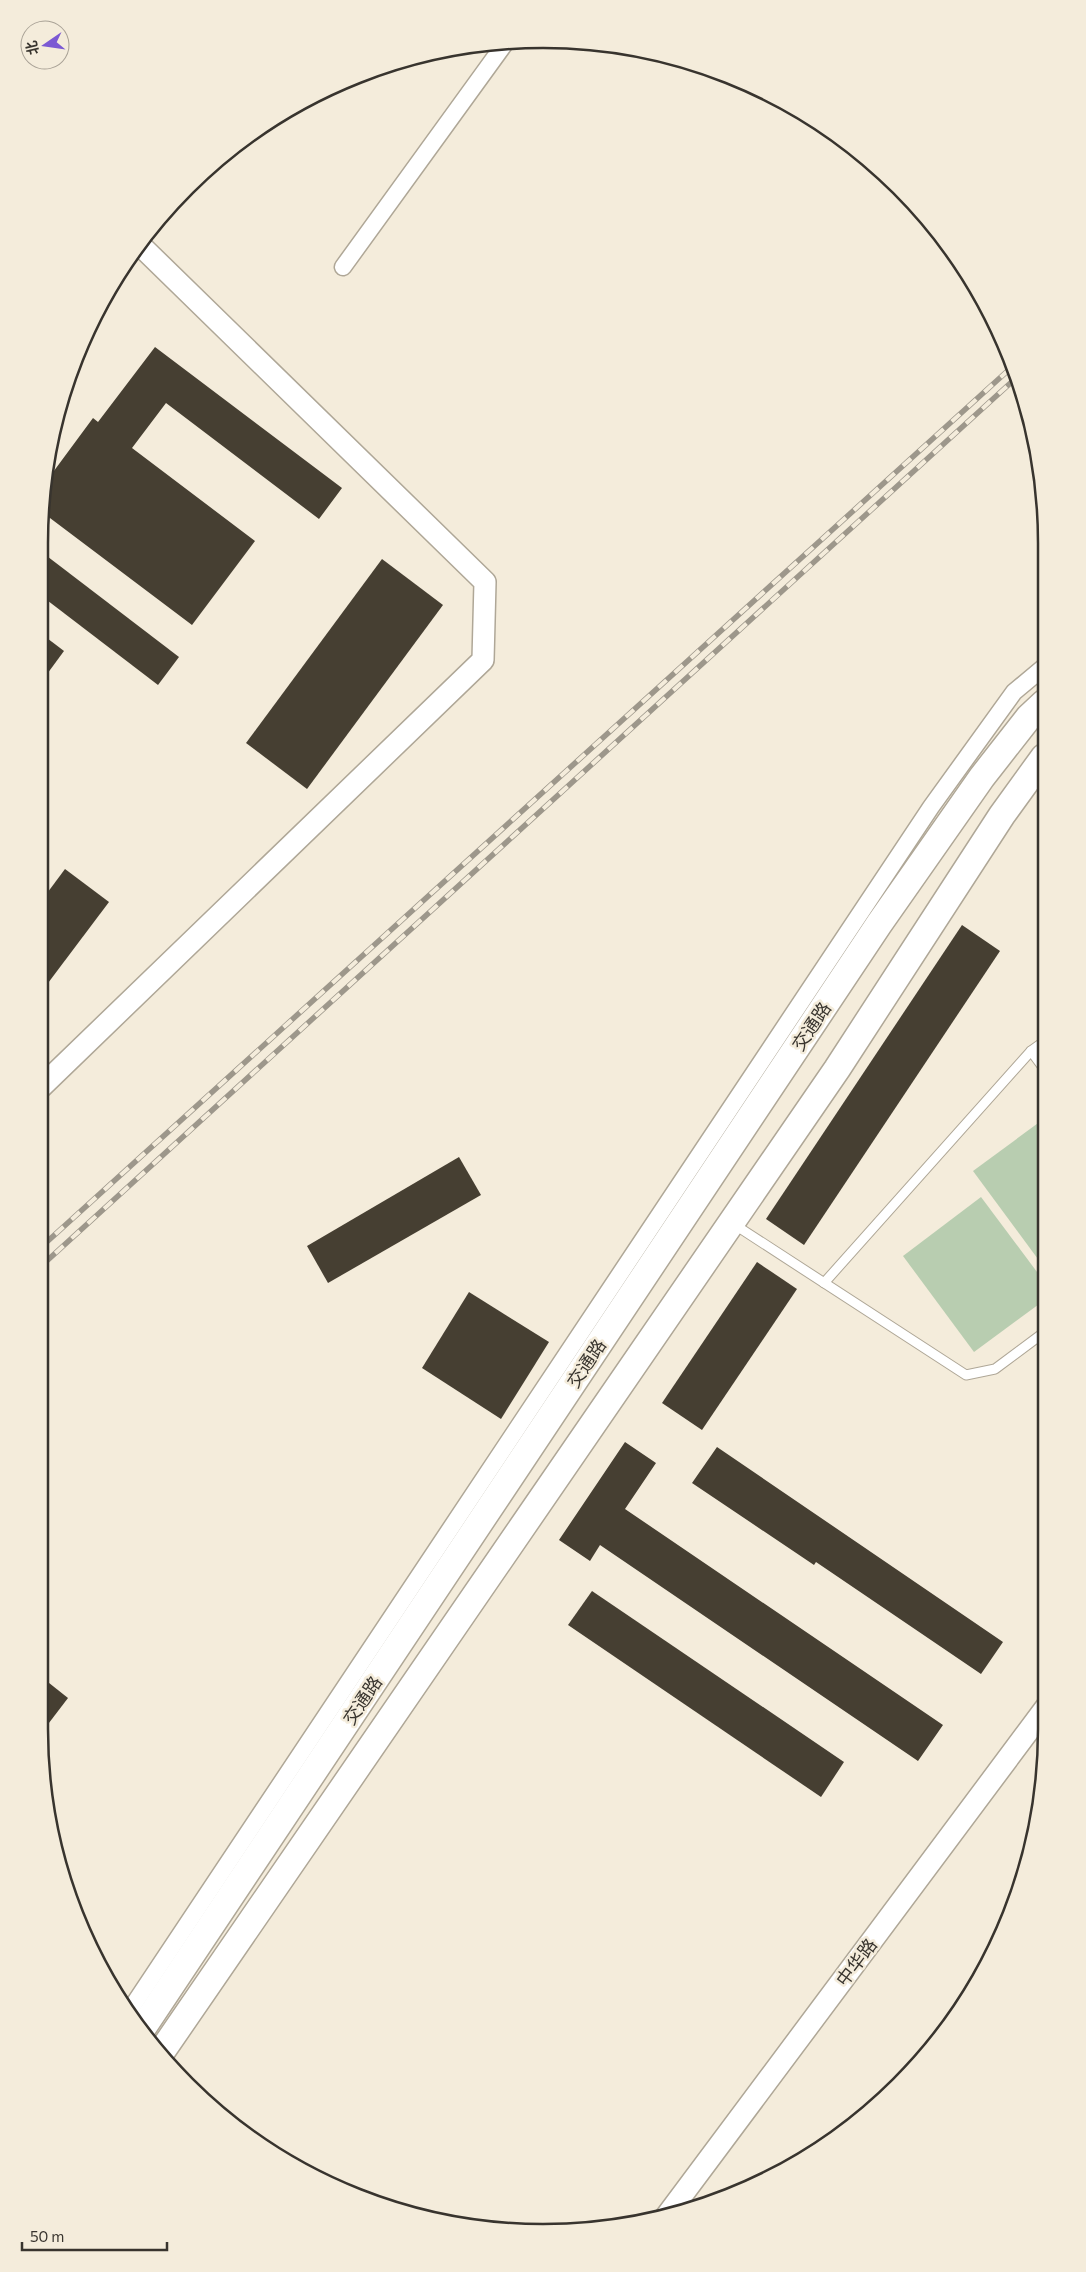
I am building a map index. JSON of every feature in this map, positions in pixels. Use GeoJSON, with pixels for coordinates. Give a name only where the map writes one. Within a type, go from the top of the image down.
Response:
{"type":"FeatureCollection","features":[{"type":"Feature","properties":{"kind":"main road","name":"交通路"},"geometry":{"type":"LineString","coordinates":[[145,2024],[880,924],[982,776],[1028,717],[1038,708]]}},
{"type":"Feature","properties":{"kind":"main road","name":"交通路"},"geometry":{"type":"LineString","coordinates":[[164,2048],[837,1070],[1002,816],[1038,765]]}},
{"type":"Feature","properties":{"kind":"street"},"geometry":{"type":"LineString","coordinates":[[343,267],[500,50]]}},
{"type":"Feature","properties":{"kind":"street"},"geometry":{"type":"LineString","coordinates":[[48,1081],[483,660],[484,582],[144,249]]}},
{"type":"Feature","properties":{"kind":"street"},"geometry":{"type":"LineString","coordinates":[[133,2006],[931,807],[1014,692],[1038,672]]}},
{"type":"Feature","properties":{"kind":"street","name":"中华路"},"geometry":{"type":"LineString","coordinates":[[674,2207],[1038,1718]]}},
{"type":"Feature","properties":{"kind":"lane"},"geometry":{"type":"LineString","coordinates":[[824,1283],[1031,1051],[1038,1046]]}},
{"type":"Feature","properties":{"kind":"lane"},"geometry":{"type":"LineString","coordinates":[[1031,1051],[1038,1060]]}},
{"type":"Feature","properties":{"kind":"lane"},"geometry":{"type":"LineString","coordinates":[[732,1223],[966,1375],[996,1369],[1038,1336]]}},
{"type":"Feature","properties":{"kind":"green space"},"geometry":{"type":"Polygon","coordinates":[[[1038,1123],[1038,1259],[973,1171],[1038,1123]]]}},
{"type":"Feature","properties":{"kind":"green space"},"geometry":{"type":"Polygon","coordinates":[[[981,1197],[1038,1273],[1038,1305],[974,1352],[903,1256],[981,1197]]]}},
{"type":"Feature","properties":{"kind":"building"},"geometry":{"type":"Polygon","coordinates":[[[155,347],[342,488],[319,519],[166,403],[132,448],[255,541],[192,625],[49,517],[53,472],[93,418],[98,422],[155,347]]]}},
{"type":"Feature","properties":{"kind":"building"},"geometry":{"type":"Polygon","coordinates":[[[48,557],[179,657],[158,685],[48,601],[48,557]]]}},
{"type":"Feature","properties":{"kind":"building"},"geometry":{"type":"Polygon","coordinates":[[[382,559],[443,605],[307,789],[246,743],[382,559]]]}},
{"type":"Feature","properties":{"kind":"building"},"geometry":{"type":"Polygon","coordinates":[[[48,639],[64,651],[48,673],[48,639]]]}},
{"type":"Feature","properties":{"kind":"building"},"geometry":{"type":"Polygon","coordinates":[[[65,869],[109,902],[48,983],[48,892],[65,869]]]}},
{"type":"Feature","properties":{"kind":"building"},"geometry":{"type":"Polygon","coordinates":[[[962,925],[1000,951],[804,1245],[766,1219],[962,925]]]}},
{"type":"Feature","properties":{"kind":"building"},"geometry":{"type":"Polygon","coordinates":[[[459,1157],[481,1195],[328,1283],[307,1246],[459,1157]]]}},
{"type":"Feature","properties":{"kind":"building"},"geometry":{"type":"Polygon","coordinates":[[[757,1262],[797,1289],[702,1430],[662,1403],[757,1262]]]}},
{"type":"Feature","properties":{"kind":"building"},"geometry":{"type":"Polygon","coordinates":[[[469,1292],[549,1342],[501,1419],[422,1368],[469,1292]]]}},
{"type":"Feature","properties":{"kind":"building"},"geometry":{"type":"Polygon","coordinates":[[[625,1442],[656,1463],[625,1509],[943,1725],[918,1761],[600,1545],[590,1561],[559,1540],[625,1442]]]}},
{"type":"Feature","properties":{"kind":"building"},"geometry":{"type":"Polygon","coordinates":[[[717,1447],[1003,1642],[981,1674],[816,1562],[814,1565],[692,1483],[717,1447]]]}},
{"type":"Feature","properties":{"kind":"building"},"geometry":{"type":"Polygon","coordinates":[[[592,1591],[844,1762],[821,1797],[568,1625],[592,1591]]]}},
{"type":"Feature","properties":{"kind":"building"},"geometry":{"type":"Polygon","coordinates":[[[48,1682],[68,1698],[48,1724],[48,1682]]]}},
{"type":"Feature","properties":{"kind":"railway"},"geometry":{"type":"LineString","coordinates":[[48,1241],[1007,371]]}},
{"type":"Feature","properties":{"kind":"railway"},"geometry":{"type":"LineString","coordinates":[[48,1260],[1011,382]]}}]}
